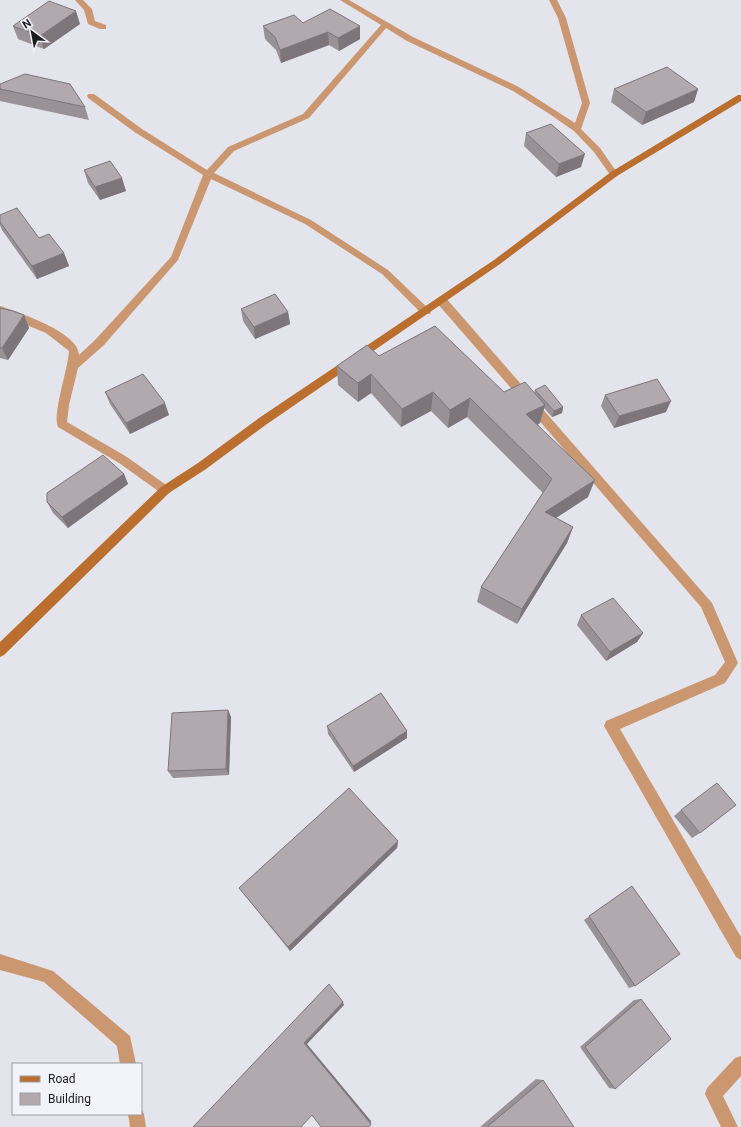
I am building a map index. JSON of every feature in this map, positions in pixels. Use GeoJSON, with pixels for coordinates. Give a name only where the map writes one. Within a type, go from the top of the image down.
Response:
{"type":"FeatureCollection","features":[{"type":"Feature","properties":{"kind":"main road"},"geometry":{"type":"LineString","coordinates":[[0,651],[165,490],[202,466],[263,421],[497,262],[614,174],[741,97]]}},
{"type":"Feature","properties":{"kind":"street"},"geometry":{"type":"LineString","coordinates":[[79,0],[88,9],[91,22],[103,27]]}},
{"type":"Feature","properties":{"kind":"street"},"geometry":{"type":"LineString","coordinates":[[344,0],[410,39],[516,89],[551,111],[578,130],[597,150],[614,174]]}},
{"type":"Feature","properties":{"kind":"street"},"geometry":{"type":"LineString","coordinates":[[553,0],[562,18],[586,103],[578,130]]}},
{"type":"Feature","properties":{"kind":"street"},"geometry":{"type":"LineString","coordinates":[[74,365],[100,342],[175,258],[208,174],[231,149],[306,116],[385,25]]}},
{"type":"Feature","properties":{"kind":"street"},"geometry":{"type":"LineString","coordinates":[[91,96],[139,131],[208,174],[308,222],[385,272],[426,310]]}},
{"type":"Feature","properties":{"kind":"street"},"geometry":{"type":"LineString","coordinates":[[441,300],[706,603],[732,662],[720,679],[611,726],[741,952]]}},
{"type":"Feature","properties":{"kind":"street"},"geometry":{"type":"LineString","coordinates":[[0,310],[36,323],[56,334],[74,350],[74,365],[61,412],[62,424],[70,431],[93,442],[137,468],[165,490]]}},
{"type":"Feature","properties":{"kind":"street"},"geometry":{"type":"LineString","coordinates":[[0,962],[48,976],[124,1042],[128,1063]]}},
{"type":"Feature","properties":{"kind":"street"},"geometry":{"type":"LineString","coordinates":[[730,1127],[713,1094],[741,1064]]}},
{"type":"Feature","properties":{"kind":"street"},"geometry":{"type":"LineString","coordinates":[[136,1115],[138,1127]]}},
{"type":"Feature","properties":{"kind":"building"},"geometry":{"type":"Polygon","coordinates":[[[49,1],[76,11],[40,36],[13,26],[49,1]]]}},
{"type":"Feature","properties":{"kind":"building"},"geometry":{"type":"Polygon","coordinates":[[[330,9],[360,26],[338,38],[328,32],[280,50],[275,37],[263,26],[294,15],[303,23],[330,9]]]}},
{"type":"Feature","properties":{"kind":"building"},"geometry":{"type":"Polygon","coordinates":[[[667,67],[698,89],[646,112],[614,89],[667,67]]]}},
{"type":"Feature","properties":{"kind":"building"},"geometry":{"type":"Polygon","coordinates":[[[25,74],[70,84],[85,107],[0,89],[0,84],[25,74]]]}},
{"type":"Feature","properties":{"kind":"building"},"geometry":{"type":"Polygon","coordinates":[[[551,124],[585,154],[559,164],[526,133],[551,124]]]}},
{"type":"Feature","properties":{"kind":"building"},"geometry":{"type":"Polygon","coordinates":[[[110,161],[122,178],[95,187],[84,170],[110,161]]]}},
{"type":"Feature","properties":{"kind":"building"},"geometry":{"type":"Polygon","coordinates":[[[17,208],[39,238],[49,234],[64,253],[32,266],[0,222],[0,215],[17,208]]]}},
{"type":"Feature","properties":{"kind":"building"},"geometry":{"type":"Polygon","coordinates":[[[275,294],[288,312],[254,327],[241,309],[275,294]]]}},
{"type":"Feature","properties":{"kind":"building"},"geometry":{"type":"Polygon","coordinates":[[[0,308],[24,315],[2,348],[0,348],[0,308]]]}},
{"type":"Feature","properties":{"kind":"building"},"geometry":{"type":"Polygon","coordinates":[[[435,326],[504,392],[525,382],[545,405],[526,414],[595,480],[545,512],[573,527],[522,609],[481,587],[552,479],[470,398],[450,410],[433,392],[402,409],[371,374],[358,383],[337,366],[367,345],[379,356],[435,326]]]}},
{"type":"Feature","properties":{"kind":"building"},"geometry":{"type":"Polygon","coordinates":[[[143,374],[165,403],[126,423],[105,392],[143,374]]]}},
{"type":"Feature","properties":{"kind":"building"},"geometry":{"type":"Polygon","coordinates":[[[657,379],[671,401],[619,416],[605,395],[657,379]]]}},
{"type":"Feature","properties":{"kind":"building"},"geometry":{"type":"Polygon","coordinates":[[[545,385],[563,407],[554,411],[535,390],[545,385]]]}},
{"type":"Feature","properties":{"kind":"building"},"geometry":{"type":"Polygon","coordinates":[[[103,455],[124,474],[62,517],[47,502],[47,493],[103,455]]]}},
{"type":"Feature","properties":{"kind":"building"},"geometry":{"type":"Polygon","coordinates":[[[613,598],[643,633],[610,652],[581,615],[613,598]]]}},
{"type":"Feature","properties":{"kind":"building"},"geometry":{"type":"Polygon","coordinates":[[[381,693],[407,731],[353,766],[327,726],[381,693]]]}},
{"type":"Feature","properties":{"kind":"building"},"geometry":{"type":"Polygon","coordinates":[[[228,710],[226,769],[168,771],[172,713],[228,710]]]}},
{"type":"Feature","properties":{"kind":"building"},"geometry":{"type":"Polygon","coordinates":[[[717,783],[736,805],[700,833],[681,810],[717,783]]]}},
{"type":"Feature","properties":{"kind":"building"},"geometry":{"type":"Polygon","coordinates":[[[349,788],[398,841],[288,947],[239,888],[349,788]]]}},
{"type":"Feature","properties":{"kind":"building"},"geometry":{"type":"Polygon","coordinates":[[[632,886],[680,954],[635,986],[589,916],[632,886]]]}},
{"type":"Feature","properties":{"kind":"building"},"geometry":{"type":"Polygon","coordinates":[[[329,984],[343,1002],[304,1043],[371,1124],[369,1127],[321,1127],[312,1115],[301,1127],[193,1127],[329,984]]]}},
{"type":"Feature","properties":{"kind":"building"},"geometry":{"type":"Polygon","coordinates":[[[641,999],[671,1039],[615,1089],[585,1047],[641,999]]]}},
{"type":"Feature","properties":{"kind":"building"},"geometry":{"type":"Polygon","coordinates":[[[543,1080],[574,1127],[487,1127],[543,1080]]]}}]}
